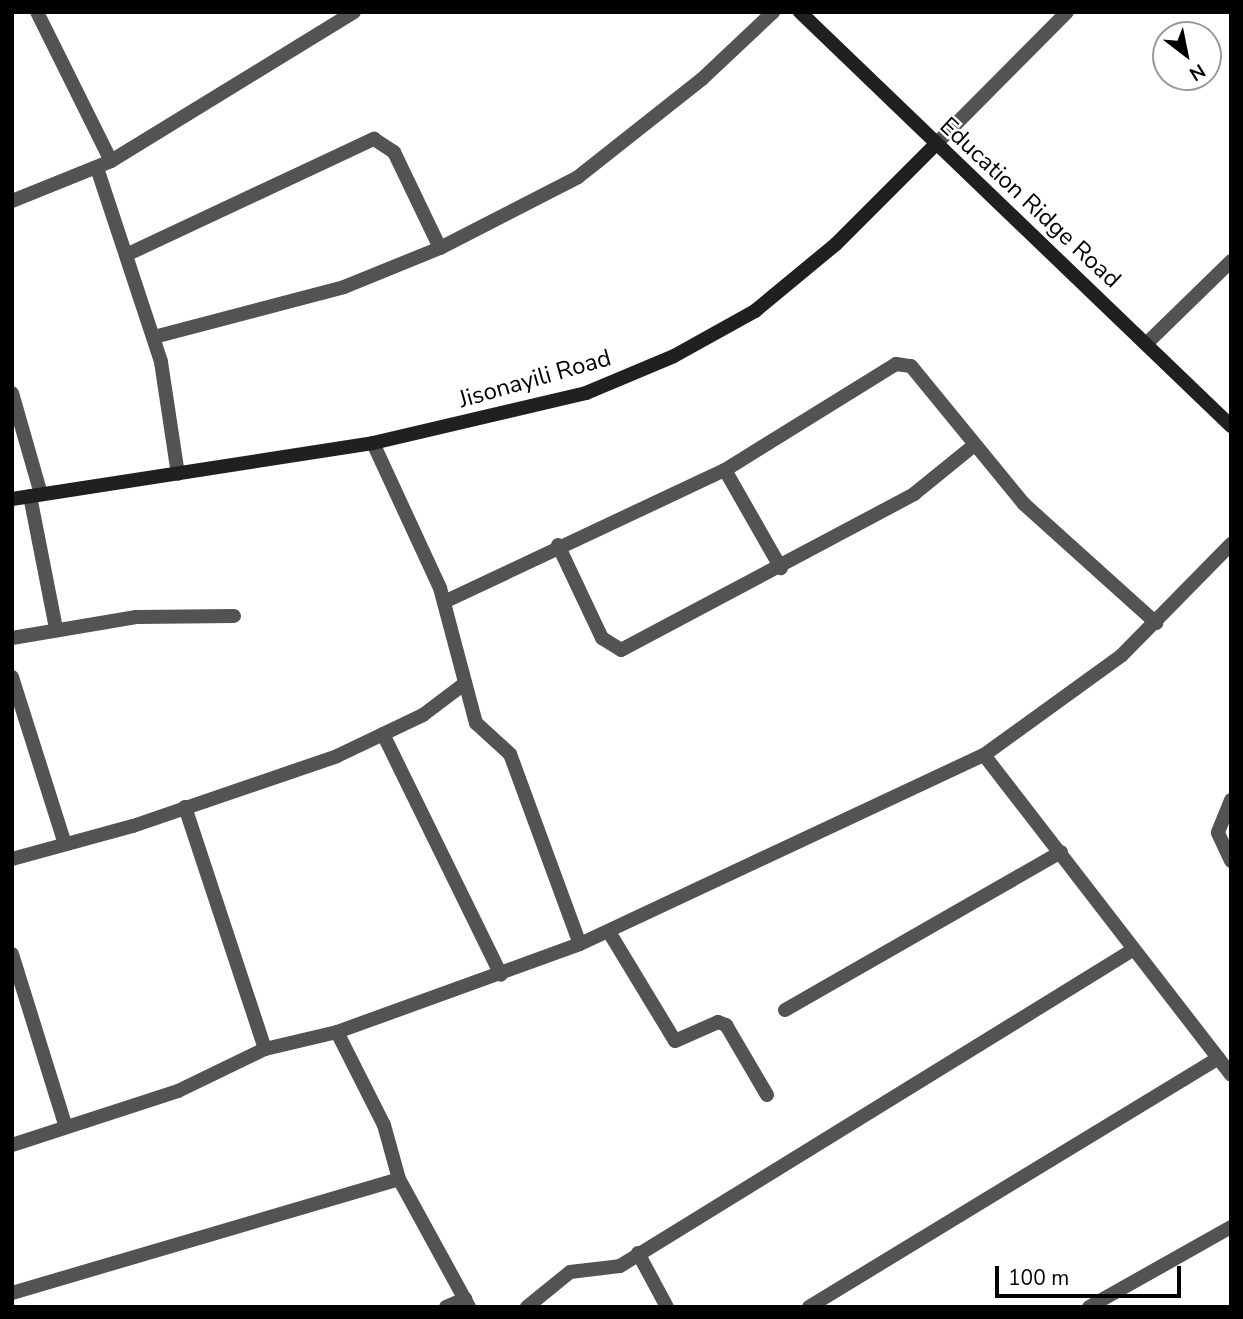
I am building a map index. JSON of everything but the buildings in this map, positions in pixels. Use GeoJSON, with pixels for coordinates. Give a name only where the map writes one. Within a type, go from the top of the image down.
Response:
{"type":"FeatureCollection","features":[{"type":"Feature","properties":{"kind":"street"},"geometry":{"type":"LineString","coordinates":[[37,12],[111,161]]}},
{"type":"Feature","properties":{"kind":"street"},"geometry":{"type":"LineString","coordinates":[[12,201],[111,161],[354,12]]}},
{"type":"Feature","properties":{"kind":"street"},"geometry":{"type":"LineString","coordinates":[[154,337],[344,287],[440,248],[578,177],[702,79],[773,12]]}},
{"type":"Feature","properties":{"kind":"street","name":"Education Ridge Road"},"geometry":{"type":"LineString","coordinates":[[800,12],[935,145],[1231,426]]}},
{"type":"Feature","properties":{"kind":"street","name":"Jisonayili Road"},"geometry":{"type":"LineString","coordinates":[[12,499],[373,443],[586,393],[674,356],[755,311],[836,244],[1067,12]]}},
{"type":"Feature","properties":{"kind":"street"},"geometry":{"type":"LineString","coordinates":[[128,254],[374,139],[394,152],[440,248]]}},
{"type":"Feature","properties":{"kind":"street"},"geometry":{"type":"LineString","coordinates":[[97,168],[154,337],[178,474]]}},
{"type":"Feature","properties":{"kind":"street"},"geometry":{"type":"LineString","coordinates":[[1146,344],[1229,265]]}},
{"type":"Feature","properties":{"kind":"street"},"geometry":{"type":"LineString","coordinates":[[444,602],[558,545],[725,470],[896,364],[911,366],[973,446],[1024,504],[1156,624]]}},
{"type":"Feature","properties":{"kind":"street"},"geometry":{"type":"LineString","coordinates":[[12,393],[36,495],[56,628]]}},
{"type":"Feature","properties":{"kind":"street"},"geometry":{"type":"LineString","coordinates":[[373,443],[444,602],[476,723],[510,754],[579,944]]}},
{"type":"Feature","properties":{"kind":"street"},"geometry":{"type":"LineString","coordinates":[[558,545],[602,638],[621,650],[781,568],[914,494],[973,446]]}},
{"type":"Feature","properties":{"kind":"street"},"geometry":{"type":"LineString","coordinates":[[725,470],[781,568]]}},
{"type":"Feature","properties":{"kind":"street"},"geometry":{"type":"LineString","coordinates":[[12,1145],[178,1090],[265,1049],[337,1032],[501,975],[609,932],[984,755],[1156,624],[1230,546]]}},
{"type":"Feature","properties":{"kind":"street"},"geometry":{"type":"LineString","coordinates":[[12,638],[56,628],[136,617],[234,616]]}},
{"type":"Feature","properties":{"kind":"street"},"geometry":{"type":"LineString","coordinates":[[12,677],[65,844]]}},
{"type":"Feature","properties":{"kind":"street"},"geometry":{"type":"LineString","coordinates":[[12,859],[185,807],[383,734],[423,715],[464,684]]}},
{"type":"Feature","properties":{"kind":"street"},"geometry":{"type":"LineString","coordinates":[[383,734],[501,975]]}},
{"type":"Feature","properties":{"kind":"street"},"geometry":{"type":"LineString","coordinates":[[984,755],[1061,852],[1131,951],[1231,1075]]}},
{"type":"Feature","properties":{"kind":"street"},"geometry":{"type":"LineString","coordinates":[[1231,800],[1219,833],[1231,861]]}},
{"type":"Feature","properties":{"kind":"street"},"geometry":{"type":"LineString","coordinates":[[185,807],[265,1049]]}},
{"type":"Feature","properties":{"kind":"street"},"geometry":{"type":"LineString","coordinates":[[785,1010],[1061,852]]}},
{"type":"Feature","properties":{"kind":"street"},"geometry":{"type":"LineString","coordinates":[[609,932],[675,1041],[718,1022],[726,1025],[767,1095]]}},
{"type":"Feature","properties":{"kind":"street"},"geometry":{"type":"LineString","coordinates":[[527,1307],[570,1272],[610,1272],[897,1100],[1131,951]]}},
{"type":"Feature","properties":{"kind":"street"},"geometry":{"type":"LineString","coordinates":[[12,954],[18,993],[66,1127]]}},
{"type":"Feature","properties":{"kind":"street"},"geometry":{"type":"LineString","coordinates":[[337,1032],[384,1125],[399,1179],[467,1303],[446,1307]]}},
{"type":"Feature","properties":{"kind":"street"},"geometry":{"type":"LineString","coordinates":[[809,1307],[1218,1058]]}},
{"type":"Feature","properties":{"kind":"street"},"geometry":{"type":"LineString","coordinates":[[12,1293],[399,1179]]}},
{"type":"Feature","properties":{"kind":"street"},"geometry":{"type":"LineString","coordinates":[[1089,1307],[1231,1227]]}},
{"type":"Feature","properties":{"kind":"street"},"geometry":{"type":"LineString","coordinates":[[638,1253],[667,1307]]}}]}
